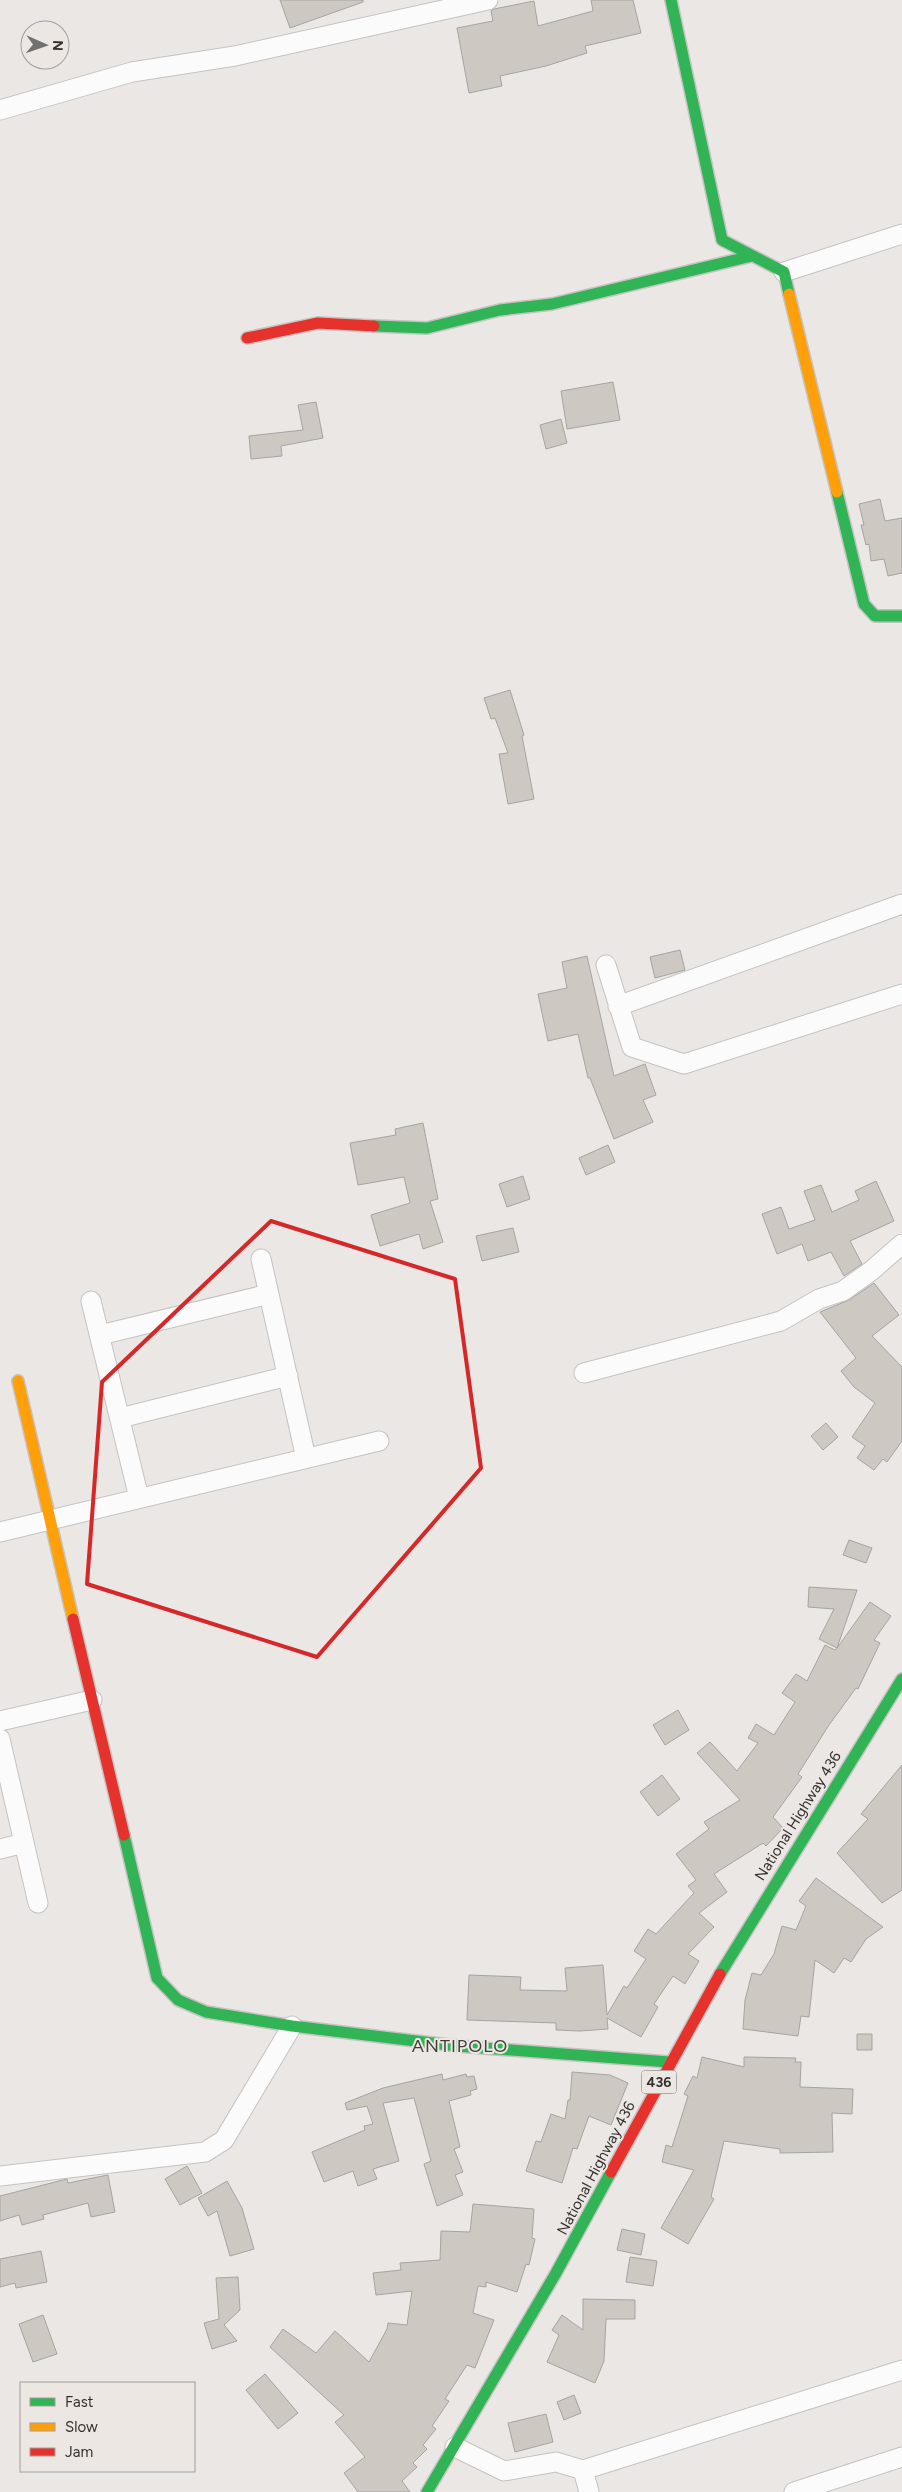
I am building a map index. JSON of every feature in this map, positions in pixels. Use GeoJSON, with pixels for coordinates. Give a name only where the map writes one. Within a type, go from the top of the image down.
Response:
{"type":"FeatureCollection","features":[{"type":"Feature","properties":{"kind":"street"},"geometry":{"type":"LineString","coordinates":[[0,110],[132,72],[235,56],[488,0]]}},
{"type":"Feature","properties":{"kind":"street"},"geometry":{"type":"LineString","coordinates":[[671,0],[722,240],[784,272],[902,234]]}},
{"type":"Feature","properties":{"kind":"street"},"geometry":{"type":"LineString","coordinates":[[247,338],[318,323],[427,328],[500,310],[552,304],[752,256]]}},
{"type":"Feature","properties":{"kind":"street"},"geometry":{"type":"LineString","coordinates":[[784,272],[864,604],[875,616],[902,616]]}},
{"type":"Feature","properties":{"kind":"street"},"geometry":{"type":"LineString","coordinates":[[618,1006],[902,904]]}},
{"type":"Feature","properties":{"kind":"street"},"geometry":{"type":"LineString","coordinates":[[606,965],[632,1047],[684,1064],[902,994]]}},
{"type":"Feature","properties":{"kind":"street"},"geometry":{"type":"LineString","coordinates":[[584,1373],[781,1320],[819,1299],[843,1291],[871,1271],[902,1244]]}},
{"type":"Feature","properties":{"kind":"street"},"geometry":{"type":"LineString","coordinates":[[261,1259],[306,1458]]}},
{"type":"Feature","properties":{"kind":"street"},"geometry":{"type":"LineString","coordinates":[[100,1335],[269,1294]]}},
{"type":"Feature","properties":{"kind":"street"},"geometry":{"type":"LineString","coordinates":[[91,1301],[139,1498]]}},
{"type":"Feature","properties":{"kind":"street"},"geometry":{"type":"LineString","coordinates":[[120,1418],[288,1376]]}},
{"type":"Feature","properties":{"kind":"street"},"geometry":{"type":"LineString","coordinates":[[18,1381],[157,1978],[178,2000],[206,2012],[292,2026],[457,2046],[670,2062]]}},
{"type":"Feature","properties":{"kind":"street"},"geometry":{"type":"LineString","coordinates":[[0,1532],[379,1441]]}},
{"type":"Feature","properties":{"kind":"street","name":"National Highway 436"},"geometry":{"type":"LineString","coordinates":[[427,2492],[601,2194],[670,2062],[733,1950],[902,1679]]}},
{"type":"Feature","properties":{"kind":"street"},"geometry":{"type":"LineString","coordinates":[[0,1721],[92,1700]]}},
{"type":"Feature","properties":{"kind":"street"},"geometry":{"type":"LineString","coordinates":[[0,1738],[38,1902]]}},
{"type":"Feature","properties":{"kind":"street"},"geometry":{"type":"LineString","coordinates":[[0,1849],[24,1843]]}},
{"type":"Feature","properties":{"kind":"street"},"geometry":{"type":"LineString","coordinates":[[0,2176],[205,2152],[224,2140],[292,2026]]}},
{"type":"Feature","properties":{"kind":"street"},"geometry":{"type":"LineString","coordinates":[[455,2447],[504,2471],[556,2462],[582,2470],[902,2370]]}},
{"type":"Feature","properties":{"kind":"street"},"geometry":{"type":"LineString","coordinates":[[794,2492],[902,2457]]}},
{"type":"Feature","properties":{"kind":"street"},"geometry":{"type":"LineString","coordinates":[[582,2470],[589,2492]]}},
{"type":"Feature","properties":{"kind":"highlighted area"},"geometry":{"type":"Polygon","coordinates":[[[271,1221],[455,1279],[481,1468],[317,1657],[87,1584],[102,1382],[271,1221]]]}},
{"type":"Feature","properties":{"kind":"building"},"geometry":{"type":"Polygon","coordinates":[[[280,0],[363,0],[363,2],[290,28],[280,0]]]}},
{"type":"Feature","properties":{"kind":"building"},"geometry":{"type":"Polygon","coordinates":[[[591,0],[633,0],[641,33],[585,46],[587,53],[546,66],[500,76],[502,86],[469,93],[457,28],[493,21],[491,11],[494,9],[534,1],[538,26],[593,11],[591,0]]]}},
{"type":"Feature","properties":{"kind":"building"},"geometry":{"type":"Polygon","coordinates":[[[613,382],[620,420],[567,429],[561,391],[613,382]]]}},
{"type":"Feature","properties":{"kind":"building"},"geometry":{"type":"Polygon","coordinates":[[[316,402],[323,438],[281,446],[282,456],[251,459],[249,436],[303,430],[298,405],[316,402]]]}},
{"type":"Feature","properties":{"kind":"building"},"geometry":{"type":"Polygon","coordinates":[[[561,419],[567,443],[546,449],[540,425],[561,419]]]}},
{"type":"Feature","properties":{"kind":"building"},"geometry":{"type":"Polygon","coordinates":[[[880,499],[885,521],[902,518],[902,573],[888,576],[884,559],[871,561],[869,544],[866,545],[861,525],[864,525],[859,504],[880,499]]]}},
{"type":"Feature","properties":{"kind":"building"},"geometry":{"type":"Polygon","coordinates":[[[510,690],[524,735],[522,736],[534,799],[508,804],[499,754],[508,753],[495,718],[491,719],[484,698],[510,690]]]}},
{"type":"Feature","properties":{"kind":"building"},"geometry":{"type":"Polygon","coordinates":[[[680,950],[685,970],[655,978],[650,957],[680,950]]]}},
{"type":"Feature","properties":{"kind":"building"},"geometry":{"type":"Polygon","coordinates":[[[587,956],[614,1076],[645,1064],[656,1095],[643,1100],[653,1122],[614,1139],[590,1078],[588,1078],[578,1034],[548,1041],[538,994],[567,988],[562,962],[587,956]]]}},
{"type":"Feature","properties":{"kind":"building"},"geometry":{"type":"Polygon","coordinates":[[[423,1123],[438,1199],[430,1201],[443,1242],[423,1249],[419,1234],[380,1246],[371,1215],[410,1203],[404,1177],[358,1185],[350,1143],[396,1135],[395,1129],[423,1123]]]}},
{"type":"Feature","properties":{"kind":"building"},"geometry":{"type":"Polygon","coordinates":[[[608,1145],[615,1162],[586,1175],[579,1158],[608,1145]]]}},
{"type":"Feature","properties":{"kind":"building"},"geometry":{"type":"Polygon","coordinates":[[[523,1176],[530,1199],[507,1207],[499,1184],[523,1176]]]}},
{"type":"Feature","properties":{"kind":"building"},"geometry":{"type":"Polygon","coordinates":[[[876,1181],[894,1221],[850,1241],[862,1264],[844,1276],[831,1252],[808,1261],[802,1244],[777,1254],[762,1214],[781,1207],[789,1229],[815,1220],[804,1191],[821,1185],[832,1212],[859,1200],[855,1191],[876,1181]]]}},
{"type":"Feature","properties":{"kind":"building"},"geometry":{"type":"Polygon","coordinates":[[[513,1228],[519,1252],[482,1261],[476,1236],[513,1228]]]}},
{"type":"Feature","properties":{"kind":"building"},"geometry":{"type":"Polygon","coordinates":[[[874,1283],[899,1315],[872,1336],[902,1367],[902,1441],[887,1462],[883,1459],[874,1470],[857,1458],[865,1446],[852,1437],[875,1403],[854,1387],[841,1371],[856,1358],[820,1312],[849,1300],[874,1283]]]}},
{"type":"Feature","properties":{"kind":"building"},"geometry":{"type":"Polygon","coordinates":[[[826,1423],[838,1437],[823,1450],[811,1436],[826,1423]]]}},
{"type":"Feature","properties":{"kind":"building"},"geometry":{"type":"Polygon","coordinates":[[[849,1540],[872,1548],[866,1563],[843,1555],[849,1540]]]}},
{"type":"Feature","properties":{"kind":"building"},"geometry":{"type":"Polygon","coordinates":[[[809,1587],[857,1590],[837,1648],[819,1639],[834,1609],[808,1607],[809,1587]]]}},
{"type":"Feature","properties":{"kind":"building"},"geometry":{"type":"Polygon","coordinates":[[[870,1602],[891,1616],[874,1640],[880,1643],[858,1689],[856,1688],[829,1725],[798,1774],[802,1777],[773,1817],[783,1828],[766,1846],[763,1843],[714,1874],[727,1892],[699,1913],[714,1927],[688,1954],[699,1961],[685,1984],[673,1976],[654,2004],[658,2007],[641,2037],[607,2018],[608,2029],[580,2031],[556,2030],[556,2023],[467,2020],[469,1975],[521,1977],[520,1990],[567,1991],[565,1968],[603,1965],[607,2015],[624,1986],[627,1988],[646,1959],[634,1951],[648,1929],[656,1934],[694,1893],[688,1886],[696,1880],[676,1854],[709,1829],[704,1822],[740,1800],[697,1753],[710,1742],[737,1771],[758,1743],[748,1738],[756,1724],[774,1735],[795,1702],[782,1693],[796,1674],[807,1681],[825,1645],[835,1650],[870,1602]]]}},
{"type":"Feature","properties":{"kind":"building"},"geometry":{"type":"Polygon","coordinates":[[[678,1710],[689,1730],[665,1745],[653,1725],[678,1710]]]}},
{"type":"Feature","properties":{"kind":"building"},"geometry":{"type":"Polygon","coordinates":[[[902,1765],[902,1890],[882,1903],[837,1853],[868,1819],[861,1814],[902,1765]]]}},
{"type":"Feature","properties":{"kind":"building"},"geometry":{"type":"Polygon","coordinates":[[[662,1775],[680,1799],[658,1816],[640,1792],[662,1775]]]}},
{"type":"Feature","properties":{"kind":"building"},"geometry":{"type":"Polygon","coordinates":[[[816,1878],[883,1927],[866,1939],[851,1962],[844,1958],[834,1973],[815,1960],[809,2017],[801,2016],[798,2036],[743,2029],[745,2000],[752,1973],[761,1975],[774,1954],[782,1926],[796,1930],[806,1906],[799,1901],[816,1878]]]}},
{"type":"Feature","properties":{"kind":"building"},"geometry":{"type":"Polygon","coordinates":[[[857,2034],[872,2034],[872,2050],[857,2050],[857,2034]]]}},
{"type":"Feature","properties":{"kind":"building"},"geometry":{"type":"Polygon","coordinates":[[[702,2057],[744,2067],[744,2057],[796,2058],[795,2062],[801,2062],[800,2087],[853,2089],[852,2114],[832,2113],[833,2152],[780,2153],[780,2149],[724,2141],[711,2197],[714,2199],[688,2244],[661,2228],[694,2170],[662,2162],[666,2145],[672,2147],[688,2096],[684,2094],[693,2076],[697,2078],[702,2057]]]}},
{"type":"Feature","properties":{"kind":"building"},"geometry":{"type":"Polygon","coordinates":[[[572,2072],[610,2075],[628,2083],[611,2125],[589,2116],[577,2149],[573,2148],[562,2183],[526,2171],[536,2141],[541,2142],[551,2114],[565,2119],[568,2100],[570,2100],[572,2072]]]}},
{"type":"Feature","properties":{"kind":"building"},"geometry":{"type":"Polygon","coordinates":[[[442,2074],[443,2080],[466,2074],[467,2077],[474,2076],[477,2089],[470,2091],[471,2095],[449,2101],[460,2147],[454,2149],[463,2172],[455,2175],[463,2195],[437,2206],[424,2164],[431,2161],[414,2098],[383,2103],[399,2161],[373,2169],[377,2179],[358,2186],[353,2171],[324,2182],[312,2152],[365,2130],[364,2126],[373,2124],[367,2106],[347,2110],[345,2103],[383,2088],[442,2074]]]}},
{"type":"Feature","properties":{"kind":"building"},"geometry":{"type":"Polygon","coordinates":[[[187,2166],[202,2193],[180,2205],[165,2179],[187,2166]]]}},
{"type":"Feature","properties":{"kind":"building"},"geometry":{"type":"Polygon","coordinates":[[[108,2175],[115,2212],[91,2217],[88,2203],[43,2215],[44,2219],[22,2225],[19,2215],[0,2221],[0,2196],[67,2179],[68,2183],[108,2175]]]}},
{"type":"Feature","properties":{"kind":"building"},"geometry":{"type":"Polygon","coordinates":[[[227,2181],[242,2208],[254,2249],[230,2256],[217,2211],[208,2216],[198,2198],[227,2181]]]}},
{"type":"Feature","properties":{"kind":"building"},"geometry":{"type":"Polygon","coordinates":[[[473,2204],[534,2209],[532,2238],[535,2239],[529,2265],[526,2264],[517,2292],[486,2282],[486,2287],[478,2286],[473,2313],[494,2320],[475,2368],[467,2365],[445,2399],[449,2401],[432,2426],[436,2429],[423,2445],[427,2449],[413,2463],[417,2467],[402,2481],[410,2492],[358,2492],[344,2473],[365,2457],[335,2422],[344,2415],[270,2347],[283,2329],[316,2353],[335,2331],[369,2362],[387,2329],[388,2323],[407,2325],[412,2291],[376,2295],[373,2273],[401,2270],[400,2263],[440,2260],[441,2231],[470,2232],[473,2204]]]}},
{"type":"Feature","properties":{"kind":"building"},"geometry":{"type":"Polygon","coordinates":[[[622,2229],[645,2234],[641,2255],[617,2250],[622,2229]]]}},
{"type":"Feature","properties":{"kind":"building"},"geometry":{"type":"Polygon","coordinates":[[[41,2251],[47,2282],[16,2288],[15,2283],[0,2287],[0,2259],[41,2251]]]}},
{"type":"Feature","properties":{"kind":"building"},"geometry":{"type":"Polygon","coordinates":[[[630,2257],[657,2261],[653,2286],[626,2282],[630,2257]]]}},
{"type":"Feature","properties":{"kind":"building"},"geometry":{"type":"Polygon","coordinates":[[[238,2277],[240,2310],[224,2325],[237,2341],[212,2349],[204,2323],[219,2319],[216,2278],[238,2277]]]}},
{"type":"Feature","properties":{"kind":"building"},"geometry":{"type":"Polygon","coordinates":[[[583,2299],[635,2300],[635,2319],[606,2319],[604,2361],[595,2383],[547,2362],[559,2335],[552,2330],[562,2315],[583,2330],[583,2299]]]}},
{"type":"Feature","properties":{"kind":"building"},"geometry":{"type":"Polygon","coordinates":[[[43,2315],[57,2354],[33,2362],[19,2324],[43,2315]]]}},
{"type":"Feature","properties":{"kind":"building"},"geometry":{"type":"Polygon","coordinates":[[[265,2374],[298,2413],[278,2429],[246,2390],[265,2374]]]}},
{"type":"Feature","properties":{"kind":"building"},"geometry":{"type":"Polygon","coordinates":[[[574,2395],[581,2413],[564,2420],[557,2402],[574,2395]]]}},
{"type":"Feature","properties":{"kind":"building"},"geometry":{"type":"Polygon","coordinates":[[[546,2414],[553,2442],[515,2452],[508,2423],[546,2414]]]}},
{"type":"Feature","properties":{"kind":"traffic: fast"},"geometry":{"type":"LineString","coordinates":[[671,0],[722,240],[784,272],[789,294]]}},
{"type":"Feature","properties":{"kind":"traffic: fast"},"geometry":{"type":"LineString","coordinates":[[374,326],[427,328],[500,310],[552,304],[752,256]]}},
{"type":"Feature","properties":{"kind":"traffic: fast"},"geometry":{"type":"LineString","coordinates":[[837,492],[864,604],[875,616],[902,616]]}},
{"type":"Feature","properties":{"kind":"traffic: fast"},"geometry":{"type":"LineString","coordinates":[[720,1974],[902,1679]]}},
{"type":"Feature","properties":{"kind":"traffic: fast"},"geometry":{"type":"LineString","coordinates":[[124,1835],[157,1978],[178,2000],[206,2012],[292,2026],[457,2046],[669,2062]]}},
{"type":"Feature","properties":{"kind":"traffic: fast"},"geometry":{"type":"LineString","coordinates":[[427,2492],[556,2273],[611,2172]]}},
{"type":"Feature","properties":{"kind":"traffic: slow"},"geometry":{"type":"LineString","coordinates":[[789,294],[837,492]]}},
{"type":"Feature","properties":{"kind":"traffic: slow"},"geometry":{"type":"LineString","coordinates":[[18,1381],[73,1619]]}},
{"type":"Feature","properties":{"kind":"traffic: jam"},"geometry":{"type":"LineString","coordinates":[[247,338],[318,323],[374,326]]}},
{"type":"Feature","properties":{"kind":"traffic: jam"},"geometry":{"type":"LineString","coordinates":[[73,1619],[124,1835]]}},
{"type":"Feature","properties":{"kind":"traffic: jam"},"geometry":{"type":"LineString","coordinates":[[611,2172],[720,1974]]}},
{"type":"Feature","properties":{"kind":"district","name":"ANTIPOLO"},"geometry":{"type":"Point","coordinates":[460,2046]}}]}
